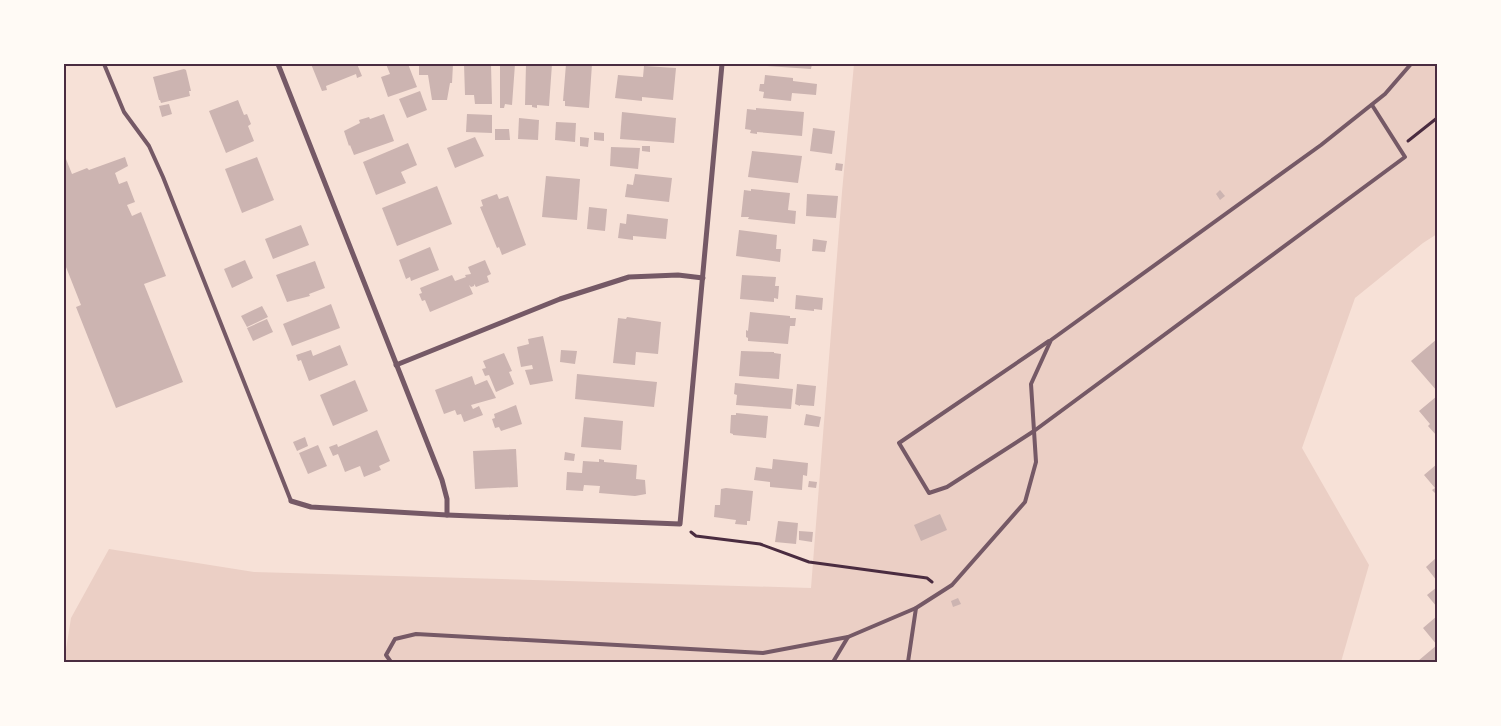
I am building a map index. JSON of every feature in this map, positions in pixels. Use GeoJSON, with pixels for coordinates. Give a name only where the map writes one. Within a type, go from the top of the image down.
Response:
{"type":"FeatureCollection","features":[{"type":"Feature","properties":{"kind":"street"},"geometry":{"type":"LineString","coordinates":[[278,64],[442,480],[447,499],[447,515]]}},
{"type":"Feature","properties":{"kind":"street"},"geometry":{"type":"LineString","coordinates":[[291,502],[311,508],[680,524],[722,64]]}},
{"type":"Feature","properties":{"kind":"street"},"geometry":{"type":"LineString","coordinates":[[396,365],[560,299],[629,277],[678,275],[703,278]]}},
{"type":"Feature","properties":{"kind":"lane"},"geometry":{"type":"LineString","coordinates":[[104,64],[124,112],[149,146],[163,177],[291,502]]}},
{"type":"Feature","properties":{"kind":"lane"},"geometry":{"type":"LineString","coordinates":[[1372,105],[1405,157],[1034,431],[948,487],[929,493],[899,443],[1051,340],[1321,145],[1372,105],[1395,84],[1411,64]]}},
{"type":"Feature","properties":{"kind":"lane"},"geometry":{"type":"LineString","coordinates":[[391,662],[386,655],[395,639],[416,634],[763,653],[848,637],[916,608],[952,584],[1025,502],[1036,462],[1031,384],[1051,340]]}},
{"type":"Feature","properties":{"kind":"lane"},"geometry":{"type":"LineString","coordinates":[[908,662],[916,608]]}},
{"type":"Feature","properties":{"kind":"lane"},"geometry":{"type":"LineString","coordinates":[[833,662],[848,637]]}},
{"type":"Feature","properties":{"kind":"path"},"geometry":{"type":"LineString","coordinates":[[1399,147],[1437,118]]}},
{"type":"Feature","properties":{"kind":"path"},"geometry":{"type":"LineString","coordinates":[[680,524],[696,536],[760,544],[809,562],[926,578],[941,592]]}},
{"type":"Feature","properties":{"kind":"shaded area"},"geometry":{"type":"Polygon","coordinates":[[[854,64],[1437,64],[1437,234],[1423,243],[1355,298],[1302,448],[1369,565],[1341,662],[64,662],[71,618],[109,549],[254,572],[811,588],[854,64]]]}},
{"type":"Feature","properties":{"kind":"building"},"geometry":{"type":"Polygon","coordinates":[[[311,64],[357,64],[362,76],[357,78],[356,74],[326,86],[327,90],[322,91],[311,64]]]}},
{"type":"Feature","properties":{"kind":"building"},"geometry":{"type":"Polygon","coordinates":[[[386,64],[408,64],[417,87],[388,97],[381,77],[390,74],[386,64]]]}},
{"type":"Feature","properties":{"kind":"building"},"geometry":{"type":"Polygon","coordinates":[[[419,64],[453,64],[452,83],[450,83],[447,100],[432,100],[428,75],[419,75],[419,64]]]}},
{"type":"Feature","properties":{"kind":"building"},"geometry":{"type":"Polygon","coordinates":[[[464,64],[491,64],[492,104],[475,104],[474,95],[465,95],[464,64]]]}},
{"type":"Feature","properties":{"kind":"building"},"geometry":{"type":"Polygon","coordinates":[[[500,64],[515,64],[512,105],[505,104],[504,108],[500,108],[500,64]]]}},
{"type":"Feature","properties":{"kind":"building"},"geometry":{"type":"Polygon","coordinates":[[[526,64],[552,64],[549,106],[537,105],[537,108],[532,107],[532,105],[525,105],[526,64]]]}},
{"type":"Feature","properties":{"kind":"building"},"geometry":{"type":"Polygon","coordinates":[[[566,64],[592,64],[589,108],[565,106],[565,101],[563,101],[566,64]]]}},
{"type":"Feature","properties":{"kind":"building"},"geometry":{"type":"Polygon","coordinates":[[[767,64],[812,64],[811,69],[767,66],[767,64]]]}},
{"type":"Feature","properties":{"kind":"building"},"geometry":{"type":"Polygon","coordinates":[[[644,66],[676,68],[673,100],[642,97],[642,101],[615,98],[618,75],[643,77],[644,66]]]}},
{"type":"Feature","properties":{"kind":"building"},"geometry":{"type":"Polygon","coordinates":[[[186,70],[191,91],[189,91],[190,96],[161,103],[153,77],[186,70]]]}},
{"type":"Feature","properties":{"kind":"building"},"geometry":{"type":"Polygon","coordinates":[[[765,75],[793,78],[793,81],[817,84],[816,95],[792,93],[791,101],[763,98],[764,92],[759,91],[760,84],[764,84],[765,75]]]}},
{"type":"Feature","properties":{"kind":"building"},"geometry":{"type":"Polygon","coordinates":[[[420,91],[427,110],[407,118],[399,99],[420,91]]]}},
{"type":"Feature","properties":{"kind":"building"},"geometry":{"type":"Polygon","coordinates":[[[238,100],[244,115],[247,114],[251,124],[248,126],[254,141],[226,153],[209,111],[238,100]]]}},
{"type":"Feature","properties":{"kind":"building"},"geometry":{"type":"Polygon","coordinates":[[[169,104],[172,114],[162,117],[159,106],[169,104]]]}},
{"type":"Feature","properties":{"kind":"building"},"geometry":{"type":"Polygon","coordinates":[[[756,108],[804,112],[802,136],[750,133],[751,130],[745,129],[747,109],[756,110],[756,108]]]}},
{"type":"Feature","properties":{"kind":"building"},"geometry":{"type":"Polygon","coordinates":[[[622,112],[676,118],[674,143],[620,139],[622,112]]]}},
{"type":"Feature","properties":{"kind":"building"},"geometry":{"type":"Polygon","coordinates":[[[384,114],[394,141],[354,155],[344,131],[360,123],[359,120],[369,117],[370,119],[384,114]]]}},
{"type":"Feature","properties":{"kind":"building"},"geometry":{"type":"Polygon","coordinates":[[[467,114],[492,115],[492,133],[466,132],[467,114]]]}},
{"type":"Feature","properties":{"kind":"building"},"geometry":{"type":"Polygon","coordinates":[[[519,118],[539,120],[538,140],[518,139],[519,118]]]}},
{"type":"Feature","properties":{"kind":"building"},"geometry":{"type":"Polygon","coordinates":[[[556,122],[576,123],[575,142],[555,140],[556,122]]]}},
{"type":"Feature","properties":{"kind":"building"},"geometry":{"type":"Polygon","coordinates":[[[813,128],[835,131],[832,154],[810,151],[813,128]]]}},
{"type":"Feature","properties":{"kind":"building"},"geometry":{"type":"Polygon","coordinates":[[[495,129],[509,129],[510,140],[495,140],[495,129]]]}},
{"type":"Feature","properties":{"kind":"building"},"geometry":{"type":"Polygon","coordinates":[[[594,132],[604,133],[604,141],[594,140],[594,132]]]}},
{"type":"Feature","properties":{"kind":"building"},"geometry":{"type":"Polygon","coordinates":[[[475,137],[484,156],[455,168],[447,148],[475,137]]]}},
{"type":"Feature","properties":{"kind":"building"},"geometry":{"type":"Polygon","coordinates":[[[580,137],[589,138],[588,147],[580,146],[580,137]]]}},
{"type":"Feature","properties":{"kind":"building"},"geometry":{"type":"Polygon","coordinates":[[[408,143],[417,165],[401,172],[406,183],[376,195],[363,162],[408,143]]]}},
{"type":"Feature","properties":{"kind":"building"},"geometry":{"type":"Polygon","coordinates":[[[642,146],[650,146],[650,152],[642,151],[642,146]]]}},
{"type":"Feature","properties":{"kind":"building"},"geometry":{"type":"Polygon","coordinates":[[[611,147],[640,148],[638,169],[610,166],[611,147]]]}},
{"type":"Feature","properties":{"kind":"building"},"geometry":{"type":"Polygon","coordinates":[[[752,151],[802,156],[798,183],[748,177],[752,151]]]}},
{"type":"Feature","properties":{"kind":"building"},"geometry":{"type":"Polygon","coordinates":[[[64,154],[72,174],[125,157],[128,166],[115,173],[119,184],[127,181],[135,202],[127,205],[132,216],[141,212],[166,276],[144,284],[183,382],[116,408],[76,307],[81,305],[64,262],[64,154]]]}},
{"type":"Feature","properties":{"kind":"building"},"geometry":{"type":"Polygon","coordinates":[[[257,157],[274,200],[242,213],[225,169],[257,157]]]}},
{"type":"Feature","properties":{"kind":"building"},"geometry":{"type":"Polygon","coordinates":[[[836,163],[843,164],[842,171],[835,170],[836,163]]]}},
{"type":"Feature","properties":{"kind":"building"},"geometry":{"type":"Polygon","coordinates":[[[635,174],[672,178],[669,202],[625,197],[627,184],[633,185],[635,174]]]}},
{"type":"Feature","properties":{"kind":"building"},"geometry":{"type":"Polygon","coordinates":[[[546,176],[580,179],[577,220],[542,217],[546,176]]]}},
{"type":"Feature","properties":{"kind":"building"},"geometry":{"type":"Polygon","coordinates":[[[437,186],[452,224],[397,246],[382,208],[437,186]]]}},
{"type":"Feature","properties":{"kind":"building"},"geometry":{"type":"Polygon","coordinates":[[[751,189],[790,193],[788,210],[796,211],[795,224],[741,217],[744,190],[751,191],[751,189]]]}},
{"type":"Feature","properties":{"kind":"building"},"geometry":{"type":"Polygon","coordinates":[[[1220,190],[1225,196],[1220,200],[1216,194],[1220,190]]]}},
{"type":"Feature","properties":{"kind":"building"},"geometry":{"type":"Polygon","coordinates":[[[497,194],[499,199],[508,196],[526,245],[502,255],[499,247],[497,248],[480,207],[483,206],[481,200],[497,194]]]}},
{"type":"Feature","properties":{"kind":"building"},"geometry":{"type":"Polygon","coordinates":[[[807,194],[838,196],[836,218],[806,216],[807,194]]]}},
{"type":"Feature","properties":{"kind":"building"},"geometry":{"type":"Polygon","coordinates":[[[589,207],[607,209],[605,231],[587,229],[589,207]]]}},
{"type":"Feature","properties":{"kind":"building"},"geometry":{"type":"Polygon","coordinates":[[[627,214],[668,219],[666,239],[633,236],[633,240],[618,238],[620,223],[626,224],[627,214]]]}},
{"type":"Feature","properties":{"kind":"building"},"geometry":{"type":"Polygon","coordinates":[[[301,225],[309,245],[273,259],[265,239],[301,225]]]}},
{"type":"Feature","properties":{"kind":"building"},"geometry":{"type":"Polygon","coordinates":[[[739,230],[777,235],[776,249],[781,249],[780,262],[736,256],[739,230]]]}},
{"type":"Feature","properties":{"kind":"building"},"geometry":{"type":"Polygon","coordinates":[[[813,239],[827,241],[825,252],[812,251],[813,239]]]}},
{"type":"Feature","properties":{"kind":"building"},"geometry":{"type":"Polygon","coordinates":[[[430,247],[439,270],[411,281],[410,277],[406,279],[399,260],[430,247]]]}},
{"type":"Feature","properties":{"kind":"building"},"geometry":{"type":"Polygon","coordinates":[[[245,260],[253,278],[232,288],[224,269],[245,260]]]}},
{"type":"Feature","properties":{"kind":"building"},"geometry":{"type":"Polygon","coordinates":[[[485,260],[491,274],[487,276],[489,282],[476,287],[474,284],[471,287],[469,285],[473,294],[430,312],[425,300],[422,301],[419,294],[422,293],[420,288],[452,275],[455,281],[466,277],[465,275],[471,274],[468,267],[485,260]]]}},
{"type":"Feature","properties":{"kind":"building"},"geometry":{"type":"Polygon","coordinates":[[[315,261],[325,288],[309,294],[310,296],[287,302],[276,275],[315,261]]]}},
{"type":"Feature","properties":{"kind":"building"},"geometry":{"type":"Polygon","coordinates":[[[742,275],[776,277],[775,286],[779,286],[778,299],[774,298],[774,302],[740,299],[742,275]]]}},
{"type":"Feature","properties":{"kind":"building"},"geometry":{"type":"Polygon","coordinates":[[[796,295],[823,298],[822,310],[795,309],[796,295]]]}},
{"type":"Feature","properties":{"kind":"building"},"geometry":{"type":"Polygon","coordinates":[[[331,304],[340,328],[292,346],[283,324],[331,304]]]}},
{"type":"Feature","properties":{"kind":"building"},"geometry":{"type":"Polygon","coordinates":[[[262,306],[268,317],[247,327],[241,316],[262,306]]]}},
{"type":"Feature","properties":{"kind":"building"},"geometry":{"type":"Polygon","coordinates":[[[750,312],[796,318],[795,326],[790,326],[788,344],[748,341],[746,330],[748,331],[750,312]]]}},
{"type":"Feature","properties":{"kind":"building"},"geometry":{"type":"Polygon","coordinates":[[[627,317],[661,322],[658,354],[636,352],[635,365],[613,363],[618,318],[626,319],[627,317]]]}},
{"type":"Feature","properties":{"kind":"building"},"geometry":{"type":"Polygon","coordinates":[[[267,319],[273,332],[253,341],[247,328],[267,319]]]}},
{"type":"Feature","properties":{"kind":"building"},"geometry":{"type":"Polygon","coordinates":[[[543,336],[553,381],[530,385],[525,370],[533,369],[532,365],[521,367],[517,347],[529,344],[528,339],[543,336]]]}},
{"type":"Feature","properties":{"kind":"building"},"geometry":{"type":"Polygon","coordinates":[[[1437,339],[1437,391],[1411,361],[1437,339]]]}},
{"type":"Feature","properties":{"kind":"building"},"geometry":{"type":"Polygon","coordinates":[[[340,345],[348,365],[309,381],[301,360],[298,361],[296,355],[311,350],[313,356],[340,345]]]}},
{"type":"Feature","properties":{"kind":"building"},"geometry":{"type":"Polygon","coordinates":[[[561,350],[577,351],[575,364],[560,362],[561,350]]]}},
{"type":"Feature","properties":{"kind":"building"},"geometry":{"type":"Polygon","coordinates":[[[741,351],[781,354],[779,379],[739,376],[741,351]]]}},
{"type":"Feature","properties":{"kind":"building"},"geometry":{"type":"Polygon","coordinates":[[[504,353],[512,371],[509,372],[514,384],[496,392],[489,375],[485,376],[482,369],[486,368],[483,361],[504,353]]]}},
{"type":"Feature","properties":{"kind":"building"},"geometry":{"type":"Polygon","coordinates":[[[577,374],[657,382],[654,407],[575,399],[577,374]]]}},
{"type":"Feature","properties":{"kind":"building"},"geometry":{"type":"Polygon","coordinates":[[[472,376],[475,385],[487,380],[496,398],[471,405],[473,409],[479,406],[483,415],[464,422],[461,414],[457,415],[455,410],[444,414],[435,390],[472,376]]]}},
{"type":"Feature","properties":{"kind":"building"},"geometry":{"type":"Polygon","coordinates":[[[355,380],[368,411],[333,426],[320,395],[355,380]]]}},
{"type":"Feature","properties":{"kind":"building"},"geometry":{"type":"Polygon","coordinates":[[[735,383],[793,389],[791,409],[736,405],[735,383]]]}},
{"type":"Feature","properties":{"kind":"building"},"geometry":{"type":"Polygon","coordinates":[[[797,384],[816,386],[814,406],[795,404],[797,384]]]}},
{"type":"Feature","properties":{"kind":"building"},"geometry":{"type":"Polygon","coordinates":[[[1437,396],[1437,436],[1419,411],[1437,396]]]}},
{"type":"Feature","properties":{"kind":"building"},"geometry":{"type":"Polygon","coordinates":[[[516,405],[522,424],[501,431],[499,427],[495,428],[492,419],[495,418],[494,414],[516,405]]]}},
{"type":"Feature","properties":{"kind":"building"},"geometry":{"type":"Polygon","coordinates":[[[736,413],[768,416],[766,438],[733,435],[730,433],[731,415],[736,415],[736,413]]]}},
{"type":"Feature","properties":{"kind":"building"},"geometry":{"type":"Polygon","coordinates":[[[806,414],[821,417],[819,427],[804,425],[806,414]]]}},
{"type":"Feature","properties":{"kind":"building"},"geometry":{"type":"Polygon","coordinates":[[[584,417],[623,421],[621,450],[581,447],[584,417]]]}},
{"type":"Feature","properties":{"kind":"building"},"geometry":{"type":"Polygon","coordinates":[[[377,430],[390,461],[379,466],[381,470],[364,477],[360,466],[345,472],[338,454],[333,456],[329,447],[337,444],[338,447],[377,430]]]}},
{"type":"Feature","properties":{"kind":"building"},"geometry":{"type":"Polygon","coordinates":[[[305,437],[308,446],[297,451],[293,442],[305,437]]]}},
{"type":"Feature","properties":{"kind":"building"},"geometry":{"type":"Polygon","coordinates":[[[318,445],[327,466],[308,474],[299,453],[318,445]]]}},
{"type":"Feature","properties":{"kind":"building"},"geometry":{"type":"Polygon","coordinates":[[[516,449],[518,487],[475,489],[473,451],[516,449]]]}},
{"type":"Feature","properties":{"kind":"building"},"geometry":{"type":"Polygon","coordinates":[[[565,452],[575,454],[574,461],[564,460],[565,452]]]}},
{"type":"Feature","properties":{"kind":"building"},"geometry":{"type":"Polygon","coordinates":[[[599,459],[604,460],[604,462],[637,465],[636,479],[645,480],[646,494],[635,496],[599,493],[600,486],[584,485],[583,491],[566,490],[567,472],[582,473],[583,461],[599,462],[599,459]]]}},
{"type":"Feature","properties":{"kind":"building"},"geometry":{"type":"Polygon","coordinates":[[[773,459],[808,463],[807,476],[803,475],[802,490],[770,487],[770,482],[754,480],[756,467],[772,469],[773,459]]]}},
{"type":"Feature","properties":{"kind":"building"},"geometry":{"type":"Polygon","coordinates":[[[1437,464],[1437,495],[1432,490],[1435,488],[1424,475],[1437,464]]]}},
{"type":"Feature","properties":{"kind":"building"},"geometry":{"type":"Polygon","coordinates":[[[809,481],[817,482],[816,488],[808,487],[809,481]]]}},
{"type":"Feature","properties":{"kind":"building"},"geometry":{"type":"Polygon","coordinates":[[[721,489],[753,491],[750,521],[747,521],[747,525],[735,524],[736,520],[714,517],[715,505],[720,505],[721,489]]]}},
{"type":"Feature","properties":{"kind":"building"},"geometry":{"type":"Polygon","coordinates":[[[940,514],[947,530],[921,541],[914,525],[940,514]]]}},
{"type":"Feature","properties":{"kind":"building"},"geometry":{"type":"Polygon","coordinates":[[[778,521],[798,523],[796,544],[775,542],[778,521]]]}},
{"type":"Feature","properties":{"kind":"building"},"geometry":{"type":"Polygon","coordinates":[[[799,531],[813,532],[812,542],[799,540],[799,531]]]}},
{"type":"Feature","properties":{"kind":"building"},"geometry":{"type":"Polygon","coordinates":[[[1437,557],[1437,581],[1426,567],[1437,557]]]}},
{"type":"Feature","properties":{"kind":"building"},"geometry":{"type":"Polygon","coordinates":[[[1437,587],[1437,607],[1427,595],[1437,587]]]}},
{"type":"Feature","properties":{"kind":"building"},"geometry":{"type":"Polygon","coordinates":[[[958,598],[961,604],[953,607],[951,601],[958,598]]]}},
{"type":"Feature","properties":{"kind":"building"},"geometry":{"type":"Polygon","coordinates":[[[1437,616],[1437,645],[1423,628],[1437,616]]]}},
{"type":"Feature","properties":{"kind":"building"},"geometry":{"type":"Polygon","coordinates":[[[1437,645],[1437,662],[1418,661],[1437,645]]]}}]}
